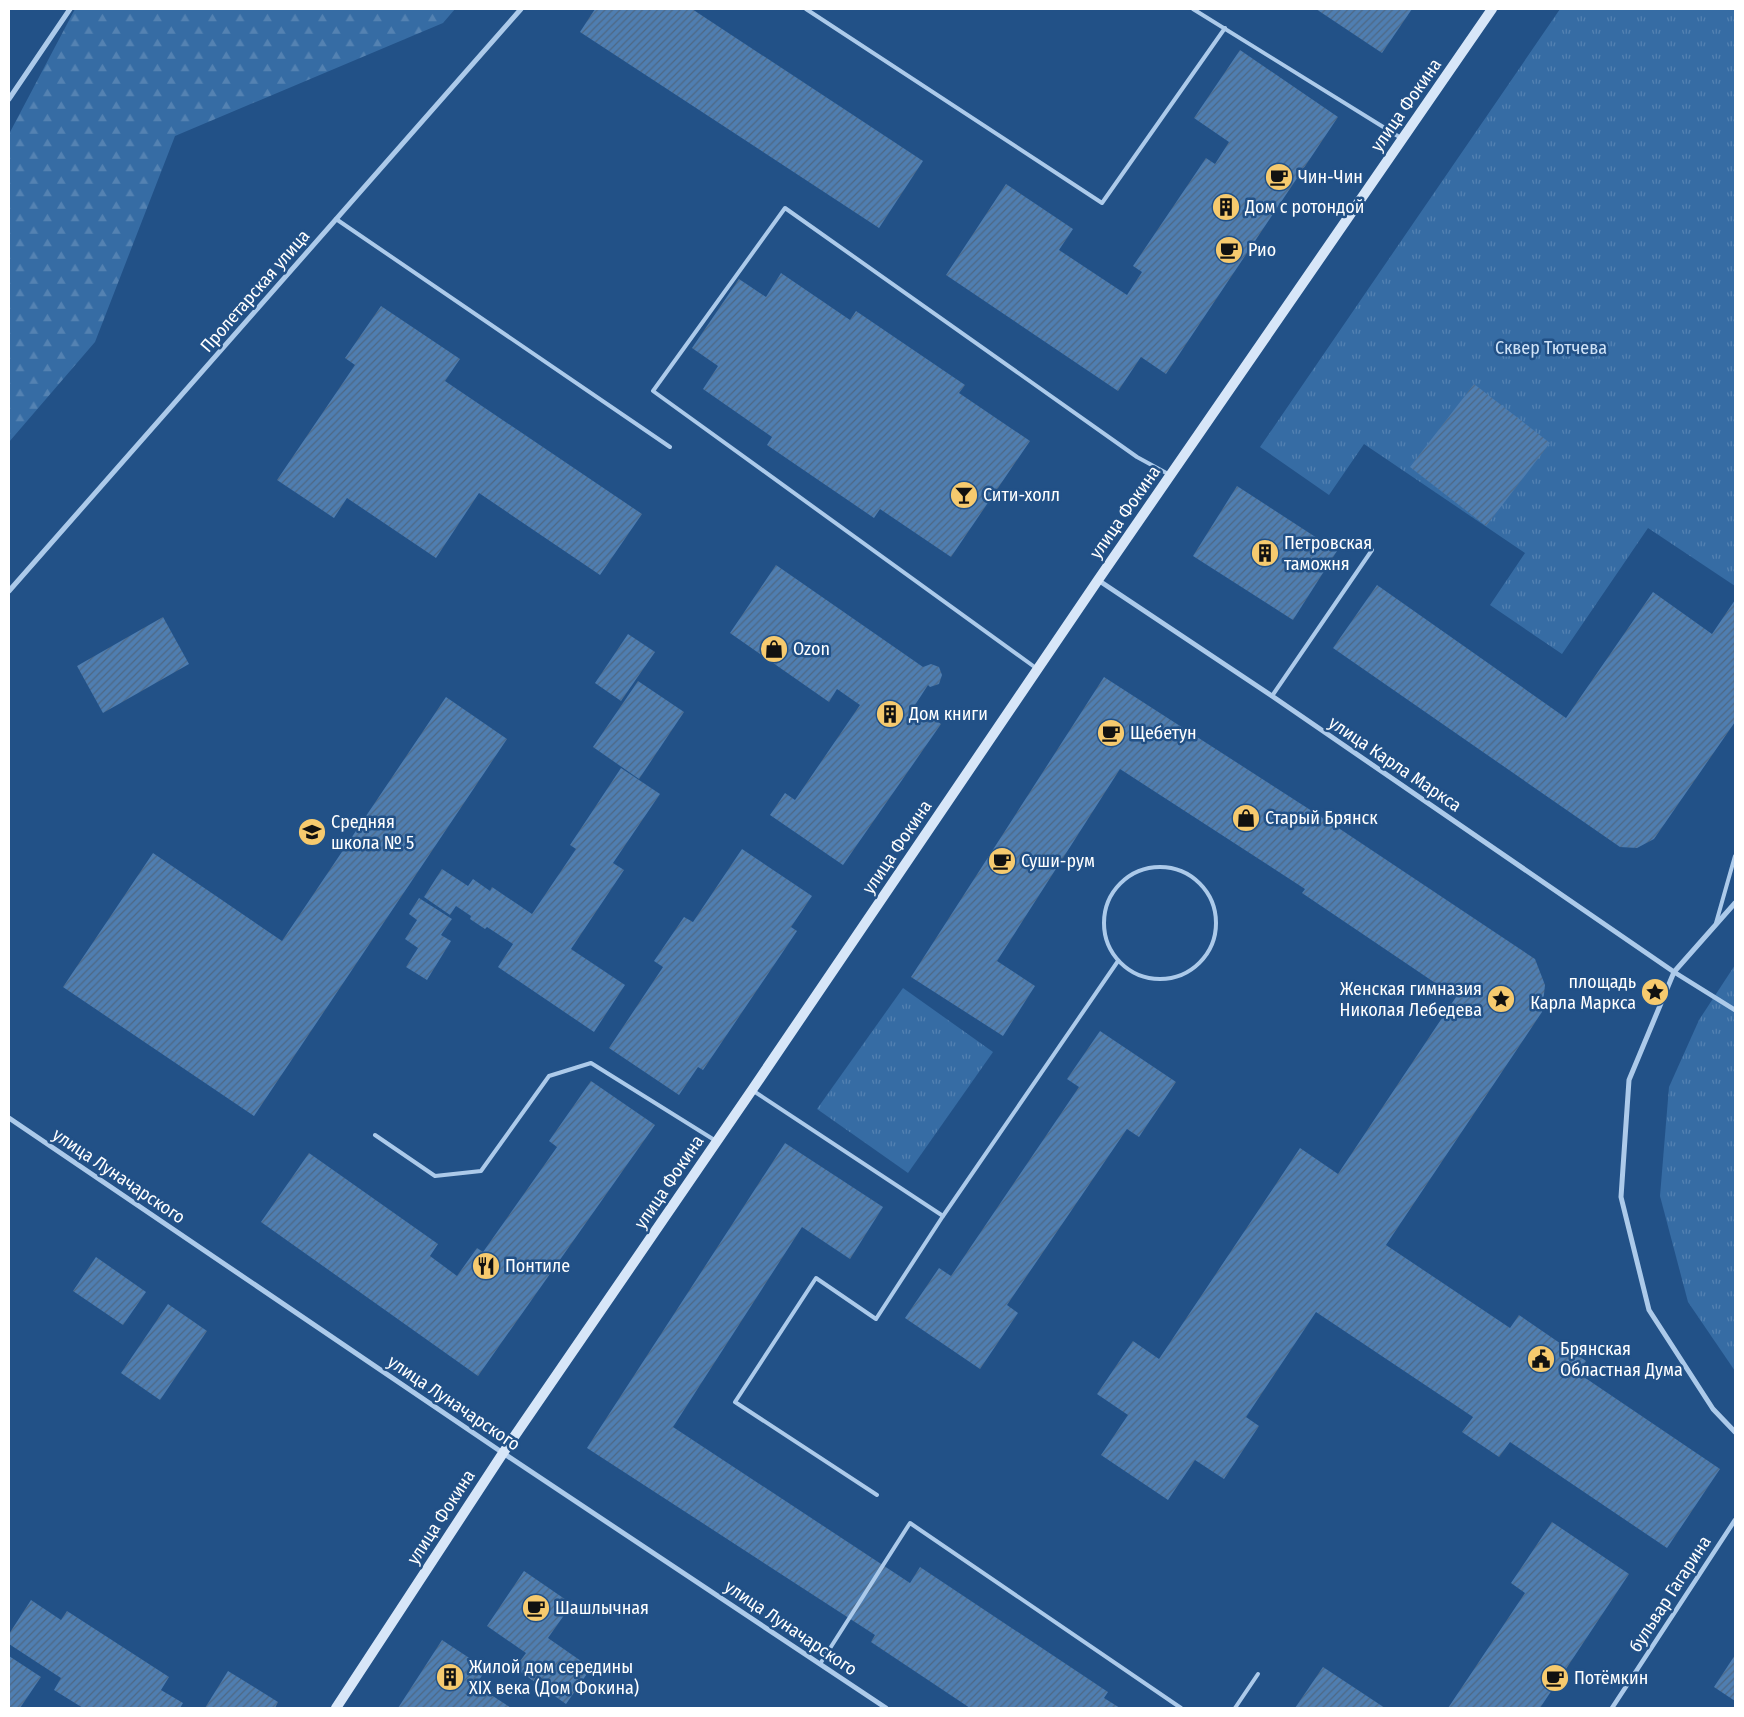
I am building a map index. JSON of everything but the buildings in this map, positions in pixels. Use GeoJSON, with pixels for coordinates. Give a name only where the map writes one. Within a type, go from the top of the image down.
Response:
{"type":"FeatureCollection","features":[{"type":"Feature","properties":{"kind":"main road","name":"улица Фокина"},"geometry":{"type":"LineString","coordinates":[[336,1708],[503,1453],[717,1142],[1098,580],[1492,9]]}},
{"type":"Feature","properties":{"kind":"street"},"geometry":{"type":"LineString","coordinates":[[9,99],[70,9]]}},
{"type":"Feature","properties":{"kind":"street","name":"Пролетарская улица"},"geometry":{"type":"LineString","coordinates":[[9,592],[521,9]]}},
{"type":"Feature","properties":{"kind":"street","name":"улица Карла Маркса"},"geometry":{"type":"LineString","coordinates":[[1098,580],[1272,696],[1674,972],[1735,1010]]}},
{"type":"Feature","properties":{"kind":"street"},"geometry":{"type":"LineString","coordinates":[[1735,903],[1674,972],[1629,1080],[1621,1196],[1649,1310],[1712,1409],[1735,1432]]}},
{"type":"Feature","properties":{"kind":"street","name":"улица Луначарского"},"geometry":{"type":"LineString","coordinates":[[9,1118],[503,1453],[886,1708]]}},
{"type":"Feature","properties":{"kind":"street","name":"бульвар Гагарина"},"geometry":{"type":"LineString","coordinates":[[1612,1708],[1735,1520]]}},
{"type":"Feature","properties":{"kind":"lane"},"geometry":{"type":"LineString","coordinates":[[806,9],[1102,203],[1224,28]]}},
{"type":"Feature","properties":{"kind":"lane"},"geometry":{"type":"LineString","coordinates":[[1193,9],[1402,139]]}},
{"type":"Feature","properties":{"kind":"lane"},"geometry":{"type":"LineString","coordinates":[[1038,669],[652,391],[785,208],[1137,457],[1171,476]]}},
{"type":"Feature","properties":{"kind":"lane"},"geometry":{"type":"LineString","coordinates":[[336,219],[670,447]]}},
{"type":"Feature","properties":{"kind":"lane"},"geometry":{"type":"LineString","coordinates":[[1272,696],[1372,550]]}},
{"type":"Feature","properties":{"kind":"lane"},"geometry":{"type":"LineString","coordinates":[[1715,925],[1735,856]]}},
{"type":"Feature","properties":{"kind":"lane"},"geometry":{"type":"LineString","coordinates":[[1162,867],[1181,871],[1198,881],[1210,896],[1216,915],[1216,933],[1210,950],[1199,964],[1184,974],[1167,979],[1149,978],[1132,972],[1118,961],[1108,946],[1104,928],[1105,910],[1112,892],[1126,878],[1143,869],[1162,867]]}},
{"type":"Feature","properties":{"kind":"lane"},"geometry":{"type":"LineString","coordinates":[[877,1495],[735,1402],[816,1278],[876,1319],[943,1216],[1118,961]]}},
{"type":"Feature","properties":{"kind":"lane"},"geometry":{"type":"LineString","coordinates":[[375,1135],[435,1176],[481,1171],[549,1076],[592,1063],[717,1142]]}},
{"type":"Feature","properties":{"kind":"lane"},"geometry":{"type":"LineString","coordinates":[[752,1090],[943,1216]]}},
{"type":"Feature","properties":{"kind":"lane"},"geometry":{"type":"LineString","coordinates":[[820,1664],[910,1522],[1181,1708]]}},
{"type":"Feature","properties":{"kind":"lane"},"geometry":{"type":"LineString","coordinates":[[1235,1708],[1258,1674]]}},
{"type":"Feature","properties":{"kind":"green space"},"geometry":{"type":"Polygon","coordinates":[[[75,9],[455,9],[443,23],[175,136],[95,342],[9,442],[9,134],[75,9]]]}},
{"type":"Feature","properties":{"kind":"green space","name":"Сквер Тютчева"},"geometry":{"type":"Polygon","coordinates":[[[1560,9],[1735,9],[1735,586],[1648,528],[1562,654],[1490,605],[1525,553],[1364,444],[1329,495],[1260,447],[1560,9]]]}},
{"type":"Feature","properties":{"kind":"green space"},"geometry":{"type":"Polygon","coordinates":[[[1735,965],[1735,1371],[1688,1302],[1660,1196],[1669,1087],[1699,1020],[1735,965]]]}},
{"type":"Feature","properties":{"kind":"green space"},"geometry":{"type":"Polygon","coordinates":[[[903,988],[993,1052],[908,1173],[817,1109],[903,988]]]}},
{"type":"Feature","properties":{"kind":"place","name":"Чин-Чин"},"geometry":{"type":"Point","coordinates":[1279,177]}},
{"type":"Feature","properties":{"kind":"place","name":"Дом с ротондой"},"geometry":{"type":"Point","coordinates":[1226,207]}},
{"type":"Feature","properties":{"kind":"place","name":"Рио"},"geometry":{"type":"Point","coordinates":[1229,250]}},
{"type":"Feature","properties":{"kind":"place","name":"Сити-холл"},"geometry":{"type":"Point","coordinates":[964,495]}},
{"type":"Feature","properties":{"kind":"place","name":"Петровская таможня"},"geometry":{"type":"Point","coordinates":[1265,553]}},
{"type":"Feature","properties":{"kind":"place","name":"Ozon"},"geometry":{"type":"Point","coordinates":[774,649]}},
{"type":"Feature","properties":{"kind":"place","name":"Дом книги"},"geometry":{"type":"Point","coordinates":[890,714]}},
{"type":"Feature","properties":{"kind":"place","name":"Щебетун"},"geometry":{"type":"Point","coordinates":[1111,733]}},
{"type":"Feature","properties":{"kind":"place","name":"Старый Брянск"},"geometry":{"type":"Point","coordinates":[1246,818]}},
{"type":"Feature","properties":{"kind":"place","name":"Средняя школа № 5"},"geometry":{"type":"Point","coordinates":[312,832]}},
{"type":"Feature","properties":{"kind":"place","name":"Суши-рум"},"geometry":{"type":"Point","coordinates":[1002,861]}},
{"type":"Feature","properties":{"kind":"place","name":"площадь Карла Маркса"},"geometry":{"type":"Point","coordinates":[1655,992]}},
{"type":"Feature","properties":{"kind":"place","name":"Женская гимназия Николая Лебедева"},"geometry":{"type":"Point","coordinates":[1501,999]}},
{"type":"Feature","properties":{"kind":"place","name":"Понтиле"},"geometry":{"type":"Point","coordinates":[486,1266]}},
{"type":"Feature","properties":{"kind":"place","name":"Брянская Областная Дума"},"geometry":{"type":"Point","coordinates":[1541,1359]}},
{"type":"Feature","properties":{"kind":"place","name":"Шашлычная"},"geometry":{"type":"Point","coordinates":[536,1608]}},
{"type":"Feature","properties":{"kind":"place","name":"Жилой дом середины XIX века (Дом Фокина)"},"geometry":{"type":"Point","coordinates":[450,1677]}},
{"type":"Feature","properties":{"kind":"place","name":"Потёмкин"},"geometry":{"type":"Point","coordinates":[1555,1678]}}]}
